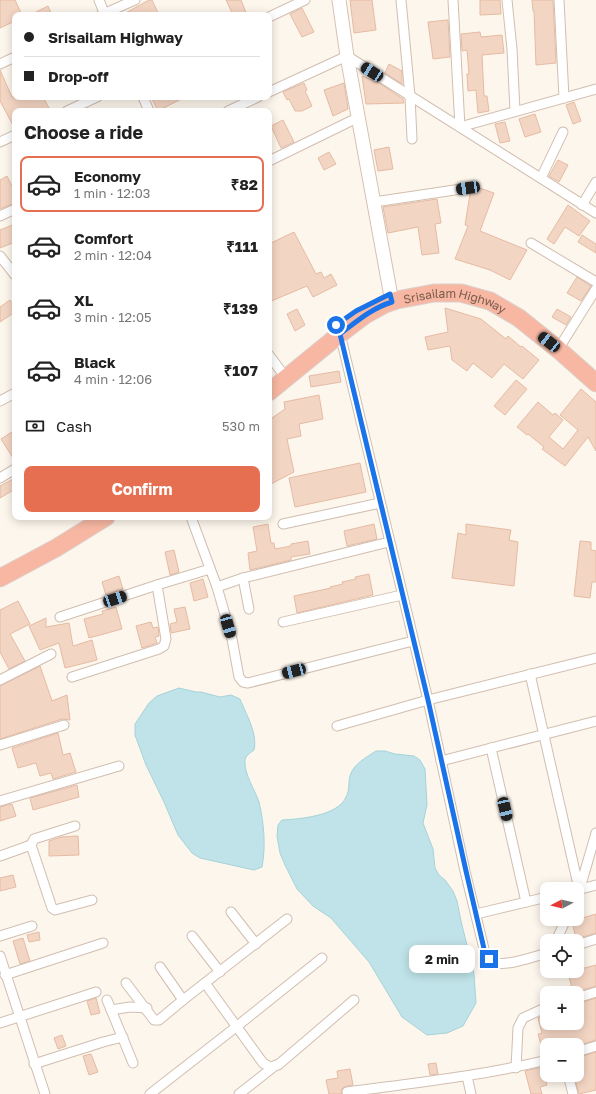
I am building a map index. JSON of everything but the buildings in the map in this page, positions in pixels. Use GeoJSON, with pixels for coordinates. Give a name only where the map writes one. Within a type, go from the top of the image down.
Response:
{"type":"FeatureCollection","features":[{"type":"Feature","properties":{"kind":"highway","name":"Srisailam Highway"},"geometry":{"type":"LineString","coordinates":[[272,386],[278,375],[356,311],[391,298],[434,293],[461,293],[490,301],[562,345],[596,368]]}},
{"type":"Feature","properties":{"kind":"highway","name":"Srisailam Highway"},"geometry":{"type":"LineString","coordinates":[[278,375],[340,334],[365,315],[385,304],[391,298]]}},
{"type":"Feature","properties":{"kind":"highway","name":"Srisailam Highway"},"geometry":{"type":"LineString","coordinates":[[562,345],[596,383]]}},
{"type":"Feature","properties":{"kind":"highway"},"geometry":{"type":"LineString","coordinates":[[0,566],[88,521]]}},
{"type":"Feature","properties":{"kind":"highway"},"geometry":{"type":"LineString","coordinates":[[0,578],[56,548],[88,521]]}},
{"type":"Feature","properties":{"kind":"street"},"geometry":{"type":"LineString","coordinates":[[99,0],[103,12]]}},
{"type":"Feature","properties":{"kind":"street"},"geometry":{"type":"LineString","coordinates":[[108,12],[135,0]]}},
{"type":"Feature","properties":{"kind":"street"},"geometry":{"type":"LineString","coordinates":[[272,16],[305,0]]}},
{"type":"Feature","properties":{"kind":"street"},"geometry":{"type":"LineString","coordinates":[[339,0],[347,56],[391,298]]}},
{"type":"Feature","properties":{"kind":"street"},"geometry":{"type":"LineString","coordinates":[[401,0],[410,96],[412,139]]}},
{"type":"Feature","properties":{"kind":"street"},"geometry":{"type":"LineString","coordinates":[[453,0],[460,127]]}},
{"type":"Feature","properties":{"kind":"street"},"geometry":{"type":"LineString","coordinates":[[507,0],[512,49],[515,111]]}},
{"type":"Feature","properties":{"kind":"street"},"geometry":{"type":"LineString","coordinates":[[559,0],[564,98]]}},
{"type":"Feature","properties":{"kind":"street"},"geometry":{"type":"LineString","coordinates":[[272,91],[347,56]]}},
{"type":"Feature","properties":{"kind":"street"},"geometry":{"type":"LineString","coordinates":[[347,56],[596,213]]}},
{"type":"Feature","properties":{"kind":"street"},"geometry":{"type":"LineString","coordinates":[[0,64],[12,58]]}},
{"type":"Feature","properties":{"kind":"street"},"geometry":{"type":"LineString","coordinates":[[460,127],[596,89]]}},
{"type":"Feature","properties":{"kind":"street"},"geometry":{"type":"LineString","coordinates":[[73,108],[91,100]]}},
{"type":"Feature","properties":{"kind":"street"},"geometry":{"type":"LineString","coordinates":[[234,108],[252,100]]}},
{"type":"Feature","properties":{"kind":"street"},"geometry":{"type":"LineString","coordinates":[[272,160],[359,117]]}},
{"type":"Feature","properties":{"kind":"street"},"geometry":{"type":"LineString","coordinates":[[542,178],[563,132]]}},
{"type":"Feature","properties":{"kind":"street"},"geometry":{"type":"LineString","coordinates":[[0,142],[12,136]]}},
{"type":"Feature","properties":{"kind":"street"},"geometry":{"type":"LineString","coordinates":[[582,205],[596,182]]}},
{"type":"Feature","properties":{"kind":"street"},"geometry":{"type":"LineString","coordinates":[[374,202],[468,188]]}},
{"type":"Feature","properties":{"kind":"street"},"geometry":{"type":"LineString","coordinates":[[0,216],[12,210]]}},
{"type":"Feature","properties":{"kind":"street"},"geometry":{"type":"LineString","coordinates":[[531,243],[596,282]]}},
{"type":"Feature","properties":{"kind":"street"},"geometry":{"type":"LineString","coordinates":[[0,256],[12,271]]}},
{"type":"Feature","properties":{"kind":"street"},"geometry":{"type":"LineString","coordinates":[[562,345],[596,289]]}},
{"type":"Feature","properties":{"kind":"street"},"geometry":{"type":"LineString","coordinates":[[340,334],[389,542],[414,640],[485,953],[489,959],[497,964],[540,955]]}},
{"type":"Feature","properties":{"kind":"street"},"geometry":{"type":"LineString","coordinates":[[272,362],[278,375]]}},
{"type":"Feature","properties":{"kind":"street"},"geometry":{"type":"LineString","coordinates":[[0,402],[12,395]]}},
{"type":"Feature","properties":{"kind":"street"},"geometry":{"type":"LineString","coordinates":[[0,478],[12,471]]}},
{"type":"Feature","properties":{"kind":"street"},"geometry":{"type":"LineString","coordinates":[[283,524],[380,503]]}},
{"type":"Feature","properties":{"kind":"street"},"geometry":{"type":"LineString","coordinates":[[192,520],[217,587],[232,639],[239,677],[243,682],[248,683],[414,640]]}},
{"type":"Feature","properties":{"kind":"street"},"geometry":{"type":"LineString","coordinates":[[217,587],[243,578],[389,542]]}},
{"type":"Feature","properties":{"kind":"street"},"geometry":{"type":"LineString","coordinates":[[60,617],[156,585],[210,570]]}},
{"type":"Feature","properties":{"kind":"street"},"geometry":{"type":"LineString","coordinates":[[243,578],[249,609]]}},
{"type":"Feature","properties":{"kind":"street"},"geometry":{"type":"LineString","coordinates":[[72,677],[159,649],[164,646],[166,639],[156,585]]}},
{"type":"Feature","properties":{"kind":"street"},"geometry":{"type":"LineString","coordinates":[[283,622],[402,595]]}},
{"type":"Feature","properties":{"kind":"street"},"geometry":{"type":"LineString","coordinates":[[0,680],[51,654]]}},
{"type":"Feature","properties":{"kind":"street"},"geometry":{"type":"LineString","coordinates":[[337,726],[428,700],[596,658]]}},
{"type":"Feature","properties":{"kind":"street"},"geometry":{"type":"LineString","coordinates":[[530,674],[576,882]]}},
{"type":"Feature","properties":{"kind":"street"},"geometry":{"type":"LineString","coordinates":[[441,761],[596,721]]}},
{"type":"Feature","properties":{"kind":"street"},"geometry":{"type":"LineString","coordinates":[[0,745],[64,725]]}},
{"type":"Feature","properties":{"kind":"street"},"geometry":{"type":"LineString","coordinates":[[491,748],[526,902]]}},
{"type":"Feature","properties":{"kind":"street"},"geometry":{"type":"LineString","coordinates":[[0,802],[119,766]]}},
{"type":"Feature","properties":{"kind":"street"},"geometry":{"type":"LineString","coordinates":[[75,826],[34,839],[32,845],[52,908],[55,910],[92,900]]}},
{"type":"Feature","properties":{"kind":"street"},"geometry":{"type":"LineString","coordinates":[[581,882],[596,833]]}},
{"type":"Feature","properties":{"kind":"street"},"geometry":{"type":"LineString","coordinates":[[0,856],[32,845]]}},
{"type":"Feature","properties":{"kind":"street"},"geometry":{"type":"LineString","coordinates":[[584,889],[596,885]]}},
{"type":"Feature","properties":{"kind":"street"},"geometry":{"type":"LineString","coordinates":[[476,914],[540,899]]}},
{"type":"Feature","properties":{"kind":"street"},"geometry":{"type":"LineString","coordinates":[[231,912],[256,944]]}},
{"type":"Feature","properties":{"kind":"street"},"geometry":{"type":"LineString","coordinates":[[126,983],[156,1021],[159,1020],[287,919]]}},
{"type":"Feature","properties":{"kind":"street"},"geometry":{"type":"LineString","coordinates":[[0,936],[32,926]]}},
{"type":"Feature","properties":{"kind":"street"},"geometry":{"type":"LineString","coordinates":[[192,936],[220,972]]}},
{"type":"Feature","properties":{"kind":"street"},"geometry":{"type":"LineString","coordinates":[[584,943],[596,939]]}},
{"type":"Feature","properties":{"kind":"street"},"geometry":{"type":"LineString","coordinates":[[3,969],[103,943]]}},
{"type":"Feature","properties":{"kind":"street"},"geometry":{"type":"LineString","coordinates":[[0,956],[45,1094]]}},
{"type":"Feature","properties":{"kind":"street"},"geometry":{"type":"LineString","coordinates":[[150,1094],[322,958]]}},
{"type":"Feature","properties":{"kind":"street"},"geometry":{"type":"LineString","coordinates":[[160,967],[183,1000]]}},
{"type":"Feature","properties":{"kind":"street"},"geometry":{"type":"LineString","coordinates":[[205,983],[263,1063],[270,1067],[276,1065]]}},
{"type":"Feature","properties":{"kind":"street"},"geometry":{"type":"LineString","coordinates":[[0,1023],[96,992]]}},
{"type":"Feature","properties":{"kind":"street"},"geometry":{"type":"LineString","coordinates":[[584,996],[596,992]]}},
{"type":"Feature","properties":{"kind":"street"},"geometry":{"type":"LineString","coordinates":[[107,1000],[133,1063]]}},
{"type":"Feature","properties":{"kind":"street"},"geometry":{"type":"LineString","coordinates":[[239,1094],[354,1000]]}},
{"type":"Feature","properties":{"kind":"street"},"geometry":{"type":"LineString","coordinates":[[111,1010],[130,1007],[146,1008]]}},
{"type":"Feature","properties":{"kind":"street"},"geometry":{"type":"LineString","coordinates":[[516,1068],[518,1028],[523,1018],[540,1010]]}},
{"type":"Feature","properties":{"kind":"street"},"geometry":{"type":"LineString","coordinates":[[34,1064],[103,1042],[123,1038]]}},
{"type":"Feature","properties":{"kind":"street"},"geometry":{"type":"LineString","coordinates":[[584,1050],[596,1046]]}},
{"type":"Feature","properties":{"kind":"street"},"geometry":{"type":"LineString","coordinates":[[347,1092],[467,1076],[516,1068],[540,1062]]}},
{"type":"Feature","properties":{"kind":"street"},"geometry":{"type":"LineString","coordinates":[[467,1076],[471,1094]]}},
{"type":"Feature","properties":{"kind":"street"},"geometry":{"type":"LineString","coordinates":[[570,1082],[573,1094]]}},
{"type":"Feature","properties":{"kind":"water"},"geometry":{"type":"Polygon","coordinates":[[[179,688],[220,697],[231,695],[240,699],[251,724],[255,744],[254,750],[246,758],[245,766],[259,802],[262,818],[264,843],[262,867],[254,870],[200,858],[192,853],[178,835],[146,765],[135,735],[135,724],[149,703],[157,696],[179,688]]]}},
{"type":"Feature","properties":{"kind":"water"},"geometry":{"type":"Polygon","coordinates":[[[376,751],[414,756],[420,760],[425,769],[427,805],[423,823],[433,849],[435,868],[453,891],[457,901],[474,974],[476,1003],[463,1026],[447,1033],[427,1035],[402,1017],[369,962],[331,918],[313,906],[297,889],[280,853],[277,836],[278,825],[282,820],[298,819],[318,815],[335,808],[342,803],[346,797],[350,776],[354,768],[361,761],[376,751]]]}},
{"type":"Feature","properties":{"kind":"route"},"geometry":{"type":"LineString","coordinates":[[336,325],[356,311],[390,294],[392,302],[385,304],[365,315],[340,334],[428,700],[485,953],[489,959]]}}]}
